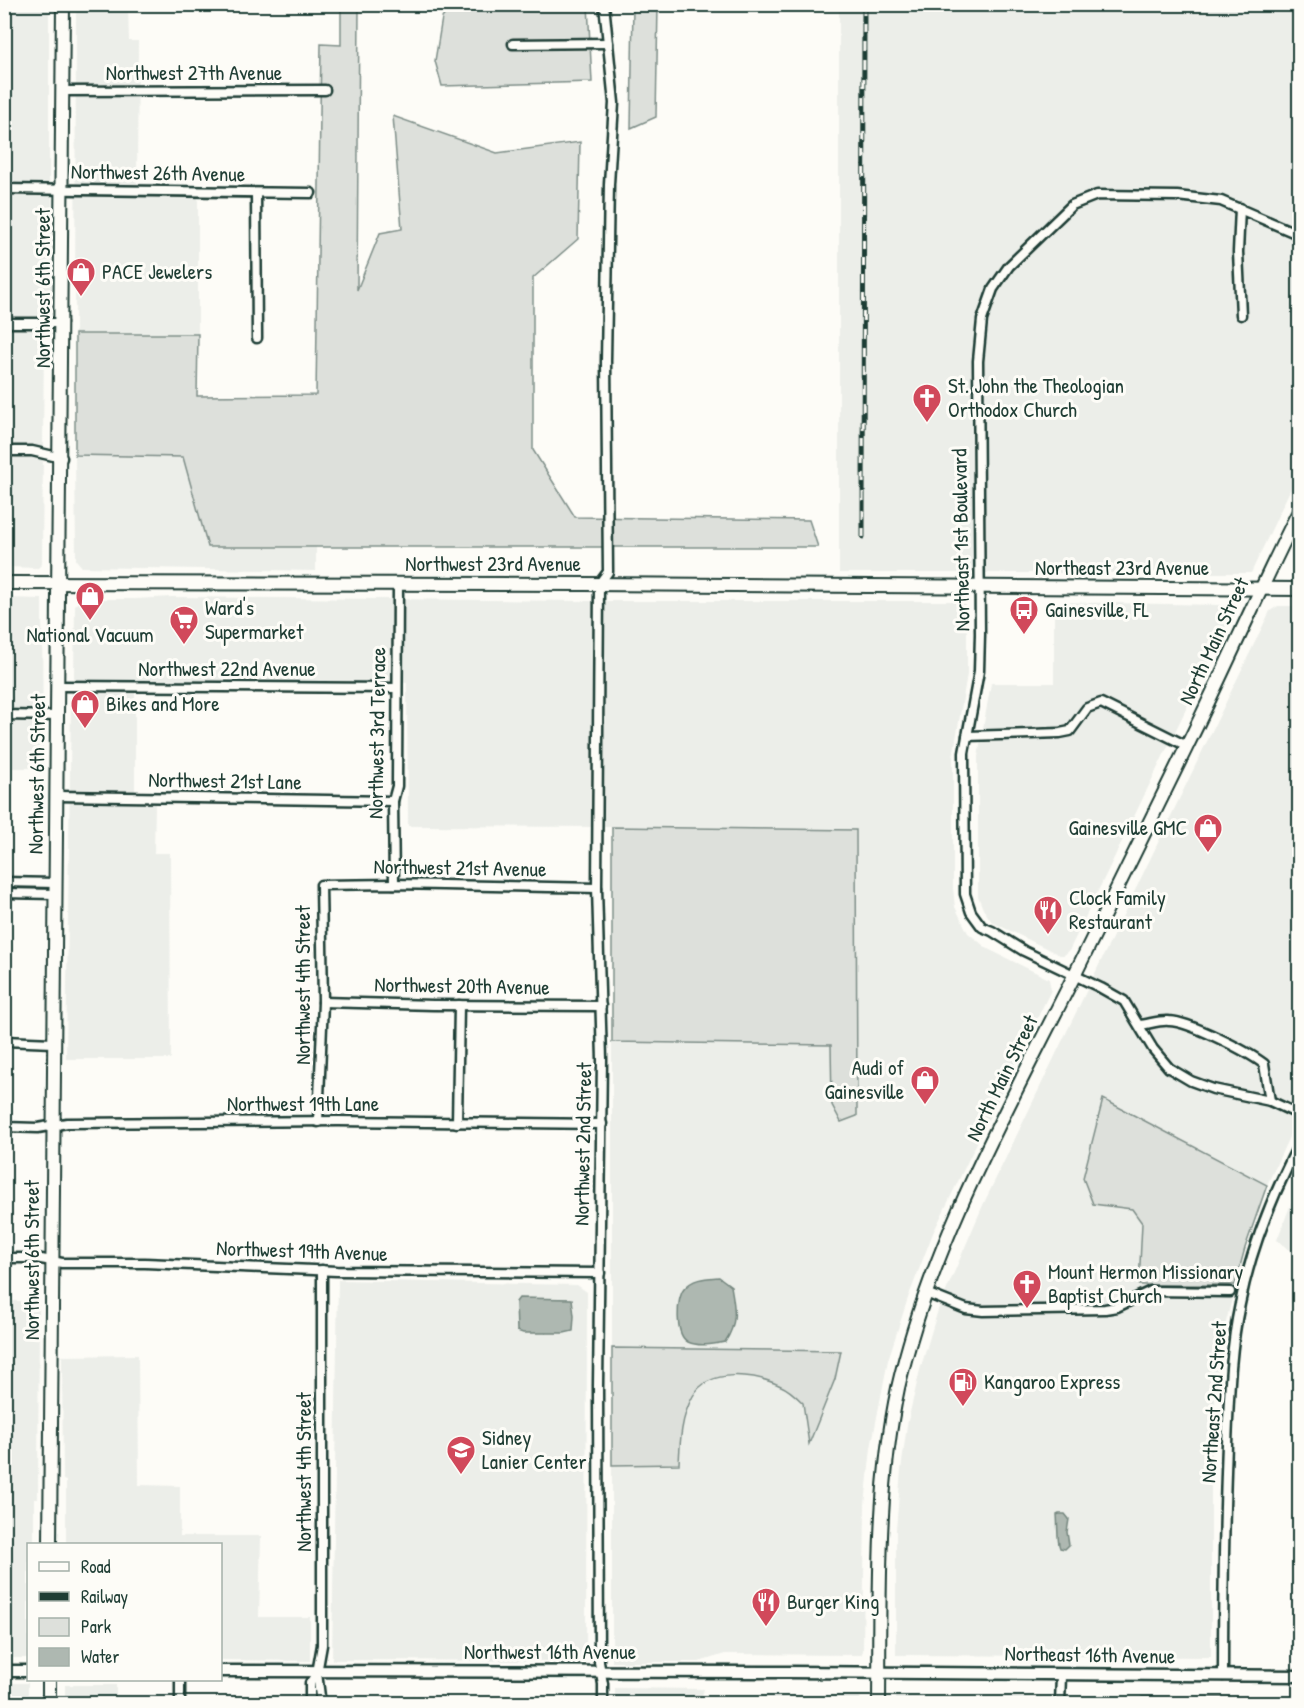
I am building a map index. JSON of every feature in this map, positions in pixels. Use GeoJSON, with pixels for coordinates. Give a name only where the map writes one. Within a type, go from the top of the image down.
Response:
{"type":"FeatureCollection","features":[{"type":"Feature","properties":{"kind":"main road","name":"Northwest 6th Street"},"geometry":{"type":"LineString","coordinates":[[50,1543],[52,1125],[62,458],[63,4]]}},
{"type":"Feature","properties":{"kind":"main road","name":"North Main Street"},"geometry":{"type":"LineString","coordinates":[[879,1704],[880,1573],[887,1455],[899,1387],[926,1293],[965,1196],[1187,746],[1299,509]]}},
{"type":"Feature","properties":{"kind":"main road","name":"Northwest 23rd Avenue"},"geometry":{"type":"LineString","coordinates":[[4,583],[981,587]]}},
{"type":"Feature","properties":{"kind":"main road","name":"Northeast 23rd Avenue"},"geometry":{"type":"LineString","coordinates":[[981,587],[1299,589]]}},
{"type":"Feature","properties":{"kind":"main road"},"geometry":{"type":"LineString","coordinates":[[49,1681],[49,1704]]}},
{"type":"Feature","properties":{"kind":"street"},"geometry":{"type":"LineString","coordinates":[[598,584],[608,572],[606,349],[609,184],[614,103],[604,4]]}},
{"type":"Feature","properties":{"kind":"street"},"geometry":{"type":"LineString","coordinates":[[513,44],[608,43]]}},
{"type":"Feature","properties":{"kind":"street","name":"Northwest 27th Avenue"},"geometry":{"type":"LineString","coordinates":[[62,91],[325,90]]}},
{"type":"Feature","properties":{"kind":"street","name":"Northwest 26th Avenue"},"geometry":{"type":"LineString","coordinates":[[4,189],[310,193]]}},
{"type":"Feature","properties":{"kind":"street"},"geometry":{"type":"LineString","coordinates":[[256,193],[257,338]]}},
{"type":"Feature","properties":{"kind":"street","name":"Northeast 1st Boulevard"},"geometry":{"type":"LineString","coordinates":[[1299,235],[1221,201],[1177,196],[1097,195],[1072,205],[1009,266],[993,289],[982,320],[978,361],[981,587],[979,671],[964,753],[965,894],[967,903],[982,927],[1024,951],[1124,1001],[1153,1049],[1169,1068],[1191,1081],[1213,1089],[1270,1101],[1299,1115]]}},
{"type":"Feature","properties":{"kind":"street"},"geometry":{"type":"LineString","coordinates":[[1240,208],[1238,252],[1240,315]]}},
{"type":"Feature","properties":{"kind":"street"},"geometry":{"type":"LineString","coordinates":[[4,322],[62,323]]}},
{"type":"Feature","properties":{"kind":"street"},"geometry":{"type":"LineString","coordinates":[[4,451],[32,451],[62,458]]}},
{"type":"Feature","properties":{"kind":"street","name":"Northwest 3rd Terrace"},"geometry":{"type":"LineString","coordinates":[[394,884],[393,801],[397,786],[398,583]]}},
{"type":"Feature","properties":{"kind":"street","name":"Northwest 2nd Street"},"geometry":{"type":"LineString","coordinates":[[598,584],[597,888],[602,1124],[598,1472],[599,1662],[603,1684],[603,1704]]}},
{"type":"Feature","properties":{"kind":"street","name":"Northwest 22nd Avenue"},"geometry":{"type":"LineString","coordinates":[[58,686],[396,688]]}},
{"type":"Feature","properties":{"kind":"street"},"geometry":{"type":"LineString","coordinates":[[967,736],[1070,731],[1087,708],[1101,704],[1187,746]]}},
{"type":"Feature","properties":{"kind":"street"},"geometry":{"type":"LineString","coordinates":[[4,714],[58,716]]}},
{"type":"Feature","properties":{"kind":"street","name":"Northwest 21st Lane"},"geometry":{"type":"LineString","coordinates":[[57,796],[393,801]]}},
{"type":"Feature","properties":{"kind":"street"},"geometry":{"type":"LineString","coordinates":[[4,882],[55,889]]}},
{"type":"Feature","properties":{"kind":"street","name":"Northwest 21st Avenue"},"geometry":{"type":"LineString","coordinates":[[321,885],[597,888]]}},
{"type":"Feature","properties":{"kind":"street","name":"Northwest 4th Street"},"geometry":{"type":"LineString","coordinates":[[318,1122],[323,1002],[321,885]]}},
{"type":"Feature","properties":{"kind":"street"},"geometry":{"type":"LineString","coordinates":[[4,893],[55,889]]}},
{"type":"Feature","properties":{"kind":"street","name":"Northwest 20th Avenue"},"geometry":{"type":"LineString","coordinates":[[323,1002],[601,1006]]}},
{"type":"Feature","properties":{"kind":"street"},"geometry":{"type":"LineString","coordinates":[[457,1123],[459,1005]]}},
{"type":"Feature","properties":{"kind":"street"},"geometry":{"type":"LineString","coordinates":[[1140,1025],[1168,1020],[1185,1024],[1249,1053],[1264,1064],[1270,1101]]}},
{"type":"Feature","properties":{"kind":"street"},"geometry":{"type":"LineString","coordinates":[[4,1041],[53,1043]]}},
{"type":"Feature","properties":{"kind":"street","name":"Northwest 19th Lane"},"geometry":{"type":"LineString","coordinates":[[4,1127],[39,1128],[67,1123],[602,1124]]}},
{"type":"Feature","properties":{"kind":"street","name":"Northeast 2nd Street"},"geometry":{"type":"LineString","coordinates":[[1223,1676],[1223,1535],[1229,1385],[1239,1305],[1250,1262],[1268,1211],[1299,1142]]}},
{"type":"Feature","properties":{"kind":"street","name":"Northwest 19th Avenue"},"geometry":{"type":"LineString","coordinates":[[4,1258],[36,1258],[51,1262],[322,1270],[600,1273]]}},
{"type":"Feature","properties":{"kind":"street","name":"Northwest 4th Street"},"geometry":{"type":"LineString","coordinates":[[310,1704],[310,1683],[317,1673],[322,1645],[322,1270]]}},
{"type":"Feature","properties":{"kind":"street"},"geometry":{"type":"LineString","coordinates":[[926,1293],[966,1309],[984,1311],[1105,1309],[1117,1307],[1151,1291],[1230,1292]]}},
{"type":"Feature","properties":{"kind":"street"},"geometry":{"type":"LineString","coordinates":[[4,1671],[27,1671]]}},
{"type":"Feature","properties":{"kind":"street","name":"Northwest 16th Avenue"},"geometry":{"type":"LineString","coordinates":[[222,1671],[879,1673]]}},
{"type":"Feature","properties":{"kind":"street","name":"Northwest 4th Street"},"geometry":{"type":"LineString","coordinates":[[317,1673],[321,1704]]}},
{"type":"Feature","properties":{"kind":"street","name":"Northeast 16th Avenue"},"geometry":{"type":"LineString","coordinates":[[879,1673],[1299,1677]]}},
{"type":"Feature","properties":{"kind":"street"},"geometry":{"type":"LineString","coordinates":[[1060,1704],[1061,1675]]}},
{"type":"Feature","properties":{"kind":"street"},"geometry":{"type":"LineString","coordinates":[[180,1681],[180,1704]]}},
{"type":"Feature","properties":{"kind":"shaded area"},"geometry":{"type":"Polygon","coordinates":[[[5,5],[49,5],[52,312],[44,337],[42,564],[38,568],[5,567],[5,5]]]}},
{"type":"Feature","properties":{"kind":"shaded area"},"geometry":{"type":"Polygon","coordinates":[[[76,5],[128,5],[129,41],[138,41],[137,183],[198,184],[198,334],[75,334],[76,5]]]}},
{"type":"Feature","properties":{"kind":"shaded area"},"geometry":{"type":"Polygon","coordinates":[[[839,5],[1299,5],[1299,471],[1251,573],[839,573],[839,5]]]}},
{"type":"Feature","properties":{"kind":"shaded area"},"geometry":{"type":"Polygon","coordinates":[[[75,455],[183,457],[208,547],[316,547],[316,571],[82,567],[76,560],[75,455]]]}},
{"type":"Feature","properties":{"kind":"shaded area"},"geometry":{"type":"Polygon","coordinates":[[[172,597],[586,601],[959,601],[964,603],[967,608],[967,674],[953,757],[955,907],[968,933],[988,949],[1049,979],[1051,990],[933,1233],[908,1298],[888,1360],[871,1448],[865,1505],[863,1651],[861,1655],[725,1654],[699,1662],[612,1662],[612,827],[408,826],[407,683],[135,681],[135,792],[155,804],[154,853],[170,853],[171,1059],[66,1059],[71,700],[74,676],[75,605],[82,599],[172,597]]]}},
{"type":"Feature","properties":{"kind":"shaded area"},"geometry":{"type":"Polygon","coordinates":[[[5,598],[42,599],[43,768],[5,768],[5,598]]]}},
{"type":"Feature","properties":{"kind":"shaded area"},"geometry":{"type":"Polygon","coordinates":[[[1054,602],[1222,605],[1230,618],[1069,951],[1064,955],[992,922],[978,896],[978,757],[991,683],[1054,683],[1054,602]]]}},
{"type":"Feature","properties":{"kind":"shaded area"},"geometry":{"type":"Polygon","coordinates":[[[1278,606],[1299,606],[1299,1115],[1267,1185],[1245,1248],[1226,1322],[1219,1362],[1211,1442],[1211,1657],[896,1655],[896,1530],[901,1470],[907,1425],[938,1310],[983,1205],[1270,611],[1278,606]]]}},
{"type":"Feature","properties":{"kind":"shaded area"},"geometry":{"type":"Polygon","coordinates":[[[1299,1183],[1299,1258],[1277,1240],[1299,1183]]]}},
{"type":"Feature","properties":{"kind":"shaded area","name":"Sidney Lanier Center"},"geometry":{"type":"Polygon","coordinates":[[[338,1280],[577,1285],[587,1292],[586,1661],[332,1660],[338,1280]]]}},
{"type":"Feature","properties":{"kind":"shaded area"},"geometry":{"type":"Polygon","coordinates":[[[5,1301],[39,1301],[38,1499],[34,1499],[34,1543],[27,1543],[27,1658],[5,1658],[5,1301]]]}},
{"type":"Feature","properties":{"kind":"shaded area"},"geometry":{"type":"Polygon","coordinates":[[[138,1355],[139,1485],[180,1486],[180,1536],[261,1536],[259,1617],[310,1617],[310,1661],[222,1660],[222,1543],[66,1543],[62,1356],[138,1355]]]}},
{"type":"Feature","properties":{"kind":"shaded area"},"geometry":{"type":"Polygon","coordinates":[[[5,1683],[28,1683],[28,1703],[5,1703],[5,1683]]]}},
{"type":"Feature","properties":{"kind":"shaded area"},"geometry":{"type":"Polygon","coordinates":[[[65,1685],[116,1685],[116,1703],[65,1703],[65,1685]]]}},
{"type":"Feature","properties":{"kind":"shaded area"},"geometry":{"type":"Polygon","coordinates":[[[615,1688],[704,1689],[702,1696],[860,1696],[861,1703],[615,1703],[615,1688]]]}},
{"type":"Feature","properties":{"kind":"shaded area"},"geometry":{"type":"Polygon","coordinates":[[[896,1696],[1052,1697],[1052,1703],[896,1704],[896,1696]]]}},
{"type":"Feature","properties":{"kind":"green space"},"geometry":{"type":"Polygon","coordinates":[[[341,5],[359,5],[357,290],[380,233],[402,229],[393,116],[497,153],[580,142],[578,239],[533,278],[533,450],[575,517],[809,520],[818,547],[208,547],[183,457],[75,455],[75,334],[198,334],[197,396],[316,395],[321,44],[341,45],[341,5]]]}},
{"type":"Feature","properties":{"kind":"green space"},"geometry":{"type":"Polygon","coordinates":[[[452,5],[588,5],[592,82],[442,86],[435,61],[442,18],[452,5]]]}},
{"type":"Feature","properties":{"kind":"green space"},"geometry":{"type":"Polygon","coordinates":[[[633,5],[658,5],[656,117],[631,128],[633,5]]]}},
{"type":"Feature","properties":{"kind":"green space"},"geometry":{"type":"Polygon","coordinates":[[[612,827],[856,830],[857,1116],[841,1122],[832,1105],[831,1045],[612,1042],[612,827]]]}},
{"type":"Feature","properties":{"kind":"green space"},"geometry":{"type":"Polygon","coordinates":[[[1103,1099],[1267,1185],[1235,1285],[1139,1285],[1142,1223],[1132,1209],[1093,1204],[1083,1178],[1103,1099]]]}},
{"type":"Feature","properties":{"kind":"green space"},"geometry":{"type":"Polygon","coordinates":[[[612,1348],[841,1351],[835,1379],[809,1444],[803,1403],[790,1391],[759,1378],[721,1377],[700,1387],[689,1404],[682,1429],[679,1464],[612,1465],[612,1348]]]}},
{"type":"Feature","properties":{"kind":"green space"},"geometry":{"type":"Polygon","coordinates":[[[1142,1697],[1299,1698],[1300,1703],[1142,1704],[1142,1697]]]}},
{"type":"Feature","properties":{"kind":"water"},"geometry":{"type":"Polygon","coordinates":[[[719,1277],[731,1286],[734,1308],[732,1328],[725,1342],[692,1344],[684,1338],[679,1325],[678,1308],[681,1294],[688,1285],[696,1281],[719,1277]]]}},
{"type":"Feature","properties":{"kind":"water"},"geometry":{"type":"Polygon","coordinates":[[[519,1298],[572,1299],[573,1331],[523,1333],[517,1331],[516,1302],[519,1298]]]}},
{"type":"Feature","properties":{"kind":"water"},"geometry":{"type":"Polygon","coordinates":[[[1065,1514],[1069,1519],[1067,1532],[1069,1545],[1065,1549],[1060,1548],[1058,1542],[1057,1515],[1065,1514]]]}},
{"type":"Feature","properties":{"kind":"railway"},"geometry":{"type":"LineString","coordinates":[[863,537],[864,4]]}},
{"type":"Feature","properties":{"kind":"place","name":"PACE Jewelers"},"geometry":{"type":"Point","coordinates":[81,298]}},
{"type":"Feature","properties":{"kind":"place","name":"St. John the Theologian Orthodox Church"},"geometry":{"type":"Point","coordinates":[927,424]}},
{"type":"Feature","properties":{"kind":"place","name":"National Vacuum"},"geometry":{"type":"Point","coordinates":[90,622]}},
{"type":"Feature","properties":{"kind":"place","name":"Gainesville, FL"},"geometry":{"type":"Point","coordinates":[1024,636]}},
{"type":"Feature","properties":{"kind":"place","name":"Ward's Supermarket"},"geometry":{"type":"Point","coordinates":[184,646]}},
{"type":"Feature","properties":{"kind":"place","name":"Bikes and More"},"geometry":{"type":"Point","coordinates":[85,730]}},
{"type":"Feature","properties":{"kind":"place","name":"Gainesville GMC"},"geometry":{"type":"Point","coordinates":[1208,854]}},
{"type":"Feature","properties":{"kind":"place","name":"Clock Family Restaurant"},"geometry":{"type":"Point","coordinates":[1048,936]}},
{"type":"Feature","properties":{"kind":"place","name":"Audi of Gainesville"},"geometry":{"type":"Point","coordinates":[925,1106]}},
{"type":"Feature","properties":{"kind":"place","name":"Mount Hermon Missionary Baptist Church"},"geometry":{"type":"Point","coordinates":[1027,1310]}},
{"type":"Feature","properties":{"kind":"place","name":"Kangaroo Express"},"geometry":{"type":"Point","coordinates":[963,1408]}},
{"type":"Feature","properties":{"kind":"place","name":"Sidney Lanier Center"},"geometry":{"type":"Point","coordinates":[461,1476]}},
{"type":"Feature","properties":{"kind":"place","name":"Burger King"},"geometry":{"type":"Point","coordinates":[766,1628]}}]}
